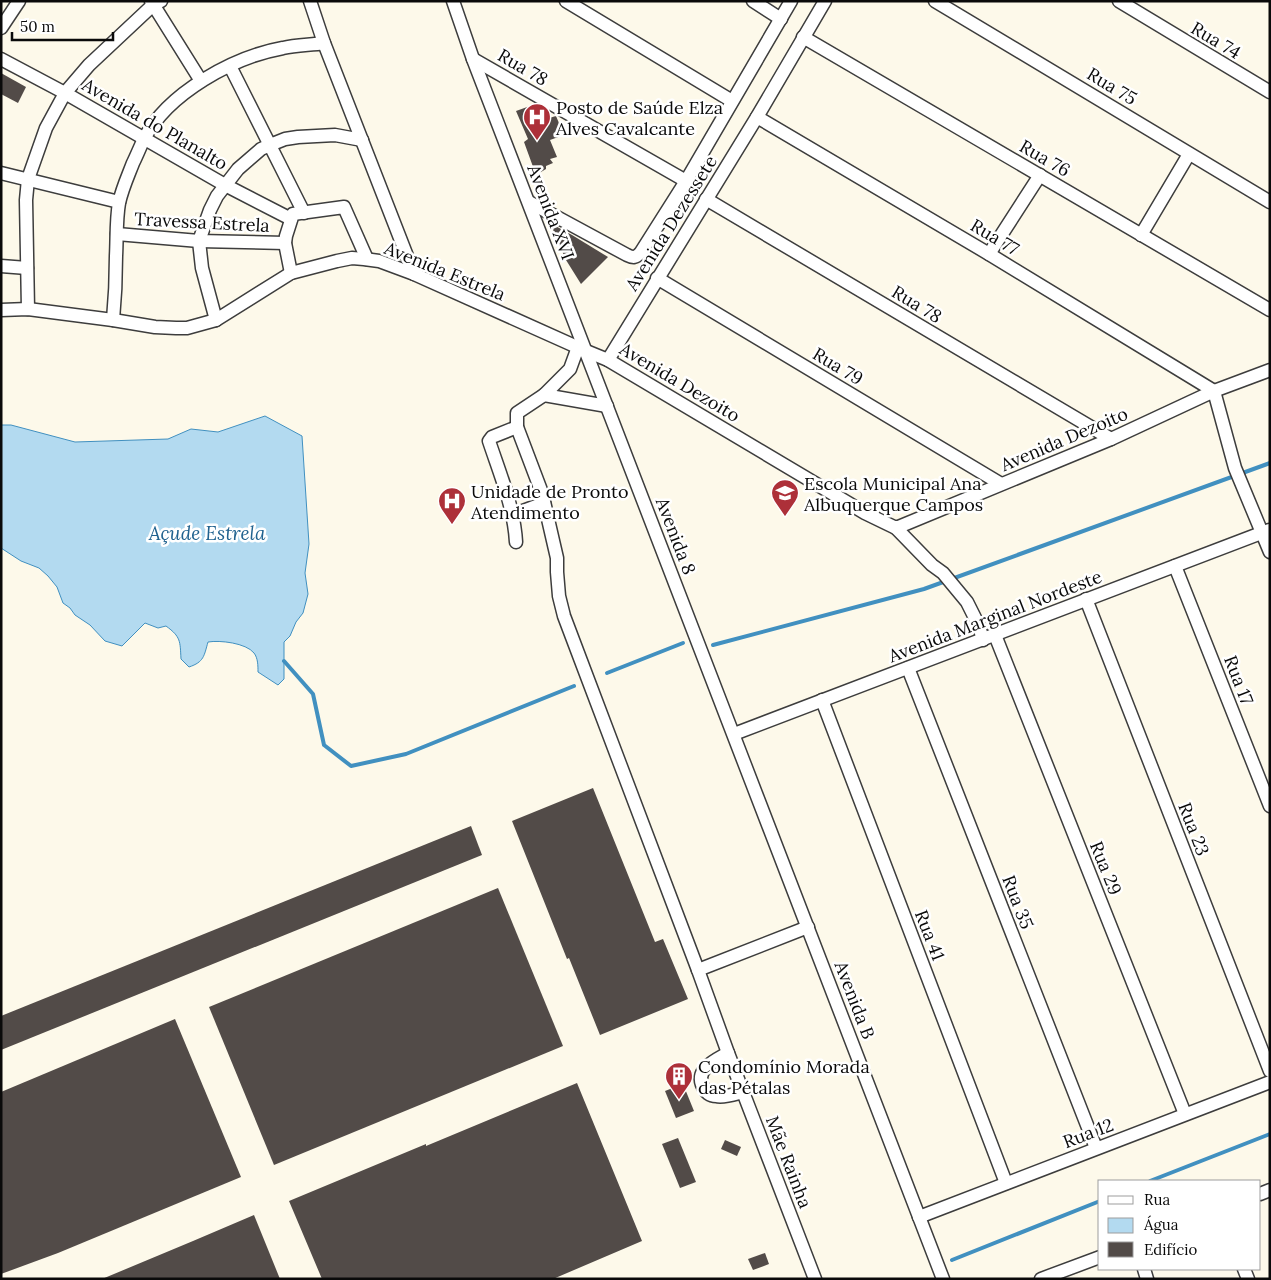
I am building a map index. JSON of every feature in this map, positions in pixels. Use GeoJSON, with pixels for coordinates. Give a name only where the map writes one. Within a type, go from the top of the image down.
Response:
{"type":"FeatureCollection","features":[{"type":"Feature","properties":{"kind":"street"},"geometry":{"type":"LineString","coordinates":[[1,28],[19,1]]}},
{"type":"Feature","properties":{"kind":"street"},"geometry":{"type":"LineString","coordinates":[[310,1],[324,43],[414,274]]}},
{"type":"Feature","properties":{"kind":"street","name":"Avenida XVI"},"geometry":{"type":"LineString","coordinates":[[453,1],[582,349]]}},
{"type":"Feature","properties":{"kind":"street"},"geometry":{"type":"LineString","coordinates":[[566,1],[732,101]]}},
{"type":"Feature","properties":{"kind":"street"},"geometry":{"type":"LineString","coordinates":[[752,1],[781,19]]}},
{"type":"Feature","properties":{"kind":"street","name":"Avenida Dezessete"},"geometry":{"type":"LineString","coordinates":[[529,202],[632,257],[637,256],[686,181],[791,1]]}},
{"type":"Feature","properties":{"kind":"street","name":"Avenida Dezessete"},"geometry":{"type":"LineString","coordinates":[[608,360],[757,117],[825,1]]}},
{"type":"Feature","properties":{"kind":"street","name":"Rua 75"},"geometry":{"type":"LineString","coordinates":[[935,1],[1270,202]]}},
{"type":"Feature","properties":{"kind":"street","name":"Rua 74"},"geometry":{"type":"LineString","coordinates":[[1119,1],[1270,92]]}},
{"type":"Feature","properties":{"kind":"street"},"geometry":{"type":"LineString","coordinates":[[28,309],[26,200],[28,179],[46,128],[65,93],[90,65],[155,3],[201,81]]}},
{"type":"Feature","properties":{"kind":"street","name":"Rua 76"},"geometry":{"type":"LineString","coordinates":[[803,37],[1270,310]]}},
{"type":"Feature","properties":{"kind":"street"},"geometry":{"type":"LineString","coordinates":[[113,320],[119,202],[144,138],[156,122],[178,98],[201,81],[230,66],[283,48],[324,43]]}},
{"type":"Feature","properties":{"kind":"street","name":"Avenida do Planalto"},"geometry":{"type":"LineString","coordinates":[[1,59],[65,93],[225,185],[291,219]]}},
{"type":"Feature","properties":{"kind":"street","name":"Rua 78"},"geometry":{"type":"LineString","coordinates":[[473,59],[686,181]]}},
{"type":"Feature","properties":{"kind":"street"},"geometry":{"type":"LineString","coordinates":[[230,66],[304,213]]}},
{"type":"Feature","properties":{"kind":"street","name":"Rua 77"},"geometry":{"type":"LineString","coordinates":[[757,117],[989,254],[1214,391]]}},
{"type":"Feature","properties":{"kind":"street"},"geometry":{"type":"LineString","coordinates":[[216,320],[206,286],[198,241],[210,210],[225,185],[244,163],[261,149],[285,139],[335,135],[362,140]]}},
{"type":"Feature","properties":{"kind":"street"},"geometry":{"type":"LineString","coordinates":[[1142,235],[1189,154]]}},
{"type":"Feature","properties":{"kind":"street"},"geometry":{"type":"LineString","coordinates":[[1,173],[119,202]]}},
{"type":"Feature","properties":{"kind":"street"},"geometry":{"type":"LineString","coordinates":[[989,254],[1040,175]]}},
{"type":"Feature","properties":{"kind":"street","name":"Rua 78"},"geometry":{"type":"LineString","coordinates":[[706,199],[1111,439]]}},
{"type":"Feature","properties":{"kind":"street"},"geometry":{"type":"LineString","coordinates":[[291,273],[285,244],[293,214],[344,207],[367,259]]}},
{"type":"Feature","properties":{"kind":"street","name":"Travessa Estrela"},"geometry":{"type":"LineString","coordinates":[[117,234],[198,241],[285,244]]}},
{"type":"Feature","properties":{"kind":"street","name":"Avenida Estrela"},"geometry":{"type":"LineString","coordinates":[[1,310],[28,309],[155,327],[187,328],[216,320],[291,273],[352,258],[367,259],[379,261],[414,274],[582,349]]}},
{"type":"Feature","properties":{"kind":"street"},"geometry":{"type":"LineString","coordinates":[[1,266],[27,268]]}},
{"type":"Feature","properties":{"kind":"street","name":"Rua 79"},"geometry":{"type":"LineString","coordinates":[[657,278],[1001,484]]}},
{"type":"Feature","properties":{"kind":"street"},"geometry":{"type":"LineString","coordinates":[[516,542],[512,511],[489,441],[492,437],[518,427],[516,412],[544,396],[570,369],[582,349]]}},
{"type":"Feature","properties":{"kind":"street","name":"Avenida Dezoito"},"geometry":{"type":"LineString","coordinates":[[582,349],[608,360],[865,513],[896,528],[1111,439],[1214,391],[1270,370]]}},
{"type":"Feature","properties":{"kind":"street","name":"Avenida 8"},"geometry":{"type":"LineString","coordinates":[[582,349],[607,406],[734,734]]}},
{"type":"Feature","properties":{"kind":"street"},"geometry":{"type":"LineString","coordinates":[[1214,391],[1235,468],[1266,532],[1270,552]]}},
{"type":"Feature","properties":{"kind":"street"},"geometry":{"type":"LineString","coordinates":[[544,396],[607,406]]}},
{"type":"Feature","properties":{"kind":"street","name":"Mãe Rainha"},"geometry":{"type":"LineString","coordinates":[[518,427],[542,493],[557,558],[559,596],[564,616],[815,1279]]}},
{"type":"Feature","properties":{"kind":"street"},"geometry":{"type":"LineString","coordinates":[[512,511],[520,512],[544,503]]}},
{"type":"Feature","properties":{"kind":"street","name":"Rua 29"},"geometry":{"type":"LineString","coordinates":[[896,528],[932,565],[943,573],[967,602],[989,638],[1185,1114]]}},
{"type":"Feature","properties":{"kind":"street","name":"Avenida Marginal Nordeste"},"geometry":{"type":"LineString","coordinates":[[734,734],[1266,532]]}},
{"type":"Feature","properties":{"kind":"street","name":"Rua 17"},"geometry":{"type":"LineString","coordinates":[[1175,566],[1270,806]]}},
{"type":"Feature","properties":{"kind":"street","name":"Rua 23"},"geometry":{"type":"LineString","coordinates":[[1086,599],[1270,1071]]}},
{"type":"Feature","properties":{"kind":"street","name":"Rua 35"},"geometry":{"type":"LineString","coordinates":[[908,668],[1096,1148]]}},
{"type":"Feature","properties":{"kind":"street","name":"Rua 41"},"geometry":{"type":"LineString","coordinates":[[822,700],[1006,1183]]}},
{"type":"Feature","properties":{"kind":"street","name":"Avenida B"},"geometry":{"type":"LineString","coordinates":[[734,734],[943,1279]]}},
{"type":"Feature","properties":{"kind":"street"},"geometry":{"type":"LineString","coordinates":[[698,970],[808,927]]}},
{"type":"Feature","properties":{"kind":"street"},"geometry":{"type":"LineString","coordinates":[[728,1053],[704,1069],[701,1078],[703,1088],[706,1092],[719,1097],[743,1092]]}},
{"type":"Feature","properties":{"kind":"street","name":"Rua 12"},"geometry":{"type":"LineString","coordinates":[[918,1216],[1270,1082]]}},
{"type":"Feature","properties":{"kind":"street"},"geometry":{"type":"LineString","coordinates":[[1043,1278],[1098,1258]]}},
{"type":"Feature","properties":{"kind":"water","name":"Açude Estrela"},"geometry":{"type":"Polygon","coordinates":[[[265,416],[302,436],[309,544],[305,573],[308,594],[303,613],[296,622],[290,636],[284,642],[284,679],[278,685],[258,672],[254,653],[245,647],[233,643],[208,642],[201,661],[189,667],[181,659],[180,644],[175,633],[166,626],[158,628],[145,623],[122,646],[105,641],[90,625],[75,615],[63,603],[57,587],[48,576],[39,568],[21,561],[1,548],[1,425],[11,425],[75,442],[168,439],[191,429],[218,432],[265,416]]]}},
{"type":"Feature","properties":{"kind":"building"},"geometry":{"type":"Polygon","coordinates":[[[1,73],[26,87],[18,103],[1,94],[1,73]]]}},
{"type":"Feature","properties":{"kind":"building","name":"Posto de Saúde Elza Alves Cavalcante"},"geometry":{"type":"Polygon","coordinates":[[[530,106],[539,121],[556,116],[564,135],[550,140],[557,157],[550,159],[553,163],[546,166],[546,169],[536,175],[524,142],[528,139],[516,111],[530,106]]]}},
{"type":"Feature","properties":{"kind":"building"},"geometry":{"type":"Polygon","coordinates":[[[550,223],[608,257],[581,284],[566,260],[550,223]]]}},
{"type":"Feature","properties":{"kind":"building"},"geometry":{"type":"Polygon","coordinates":[[[593,788],[655,942],[663,939],[688,999],[600,1035],[569,958],[567,959],[512,821],[593,788]]]}},
{"type":"Feature","properties":{"kind":"building"},"geometry":{"type":"Polygon","coordinates":[[[471,826],[482,855],[1,1050],[1,1016],[471,826]]]}},
{"type":"Feature","properties":{"kind":"building"},"geometry":{"type":"Polygon","coordinates":[[[498,888],[563,1046],[274,1165],[209,1007],[498,888]]]}},
{"type":"Feature","properties":{"kind":"building"},"geometry":{"type":"Polygon","coordinates":[[[175,1019],[241,1177],[58,1253],[1,1274],[1,1092],[175,1019]]]}},
{"type":"Feature","properties":{"kind":"building"},"geometry":{"type":"Polygon","coordinates":[[[577,1083],[642,1241],[553,1279],[322,1279],[289,1201],[577,1083]]]}},
{"type":"Feature","properties":{"kind":"building","name":"Condomínio Morada das Pétalas"},"geometry":{"type":"Polygon","coordinates":[[[683,1084],[694,1111],[676,1118],[665,1091],[683,1084]]]}},
{"type":"Feature","properties":{"kind":"building"},"geometry":{"type":"Polygon","coordinates":[[[678,1138],[696,1182],[680,1188],[662,1144],[678,1138]]]}},
{"type":"Feature","properties":{"kind":"building"},"geometry":{"type":"Polygon","coordinates":[[[725,1140],[741,1147],[737,1156],[721,1149],[725,1140]]]}},
{"type":"Feature","properties":{"kind":"building"},"geometry":{"type":"Polygon","coordinates":[[[254,1215],[280,1279],[102,1279],[193,1241],[254,1215]]]}},
{"type":"Feature","properties":{"kind":"building"},"geometry":{"type":"Polygon","coordinates":[[[765,1253],[769,1264],[753,1270],[748,1259],[765,1253]]]}},
{"type":"Feature","properties":{"kind":"waterway"},"geometry":{"type":"LineString","coordinates":[[713,645],[924,589],[1270,463]]}},
{"type":"Feature","properties":{"kind":"waterway"},"geometry":{"type":"LineString","coordinates":[[607,673],[683,643]]}},
{"type":"Feature","properties":{"kind":"waterway"},"geometry":{"type":"LineString","coordinates":[[284,661],[313,694],[324,745],[351,766],[406,754],[574,686]]}},
{"type":"Feature","properties":{"kind":"waterway"},"geometry":{"type":"LineString","coordinates":[[1153,1180],[1270,1134]]}},
{"type":"Feature","properties":{"kind":"waterway"},"geometry":{"type":"LineString","coordinates":[[952,1260],[1098,1202]]}},
{"type":"Feature","properties":{"kind":"place","name":"Posto de Saúde Elza Alves Cavalcante"},"geometry":{"type":"Point","coordinates":[537,141]}},
{"type":"Feature","properties":{"kind":"place","name":"Escola Municipal Ana Albuquerque Campos"},"geometry":{"type":"Point","coordinates":[785,517]}},
{"type":"Feature","properties":{"kind":"place","name":"Unidade de Pronto Atendimento"},"geometry":{"type":"Point","coordinates":[452,525]}},
{"type":"Feature","properties":{"kind":"place","name":"Condomínio Morada das Pétalas"},"geometry":{"type":"Point","coordinates":[679,1100]}}]}
